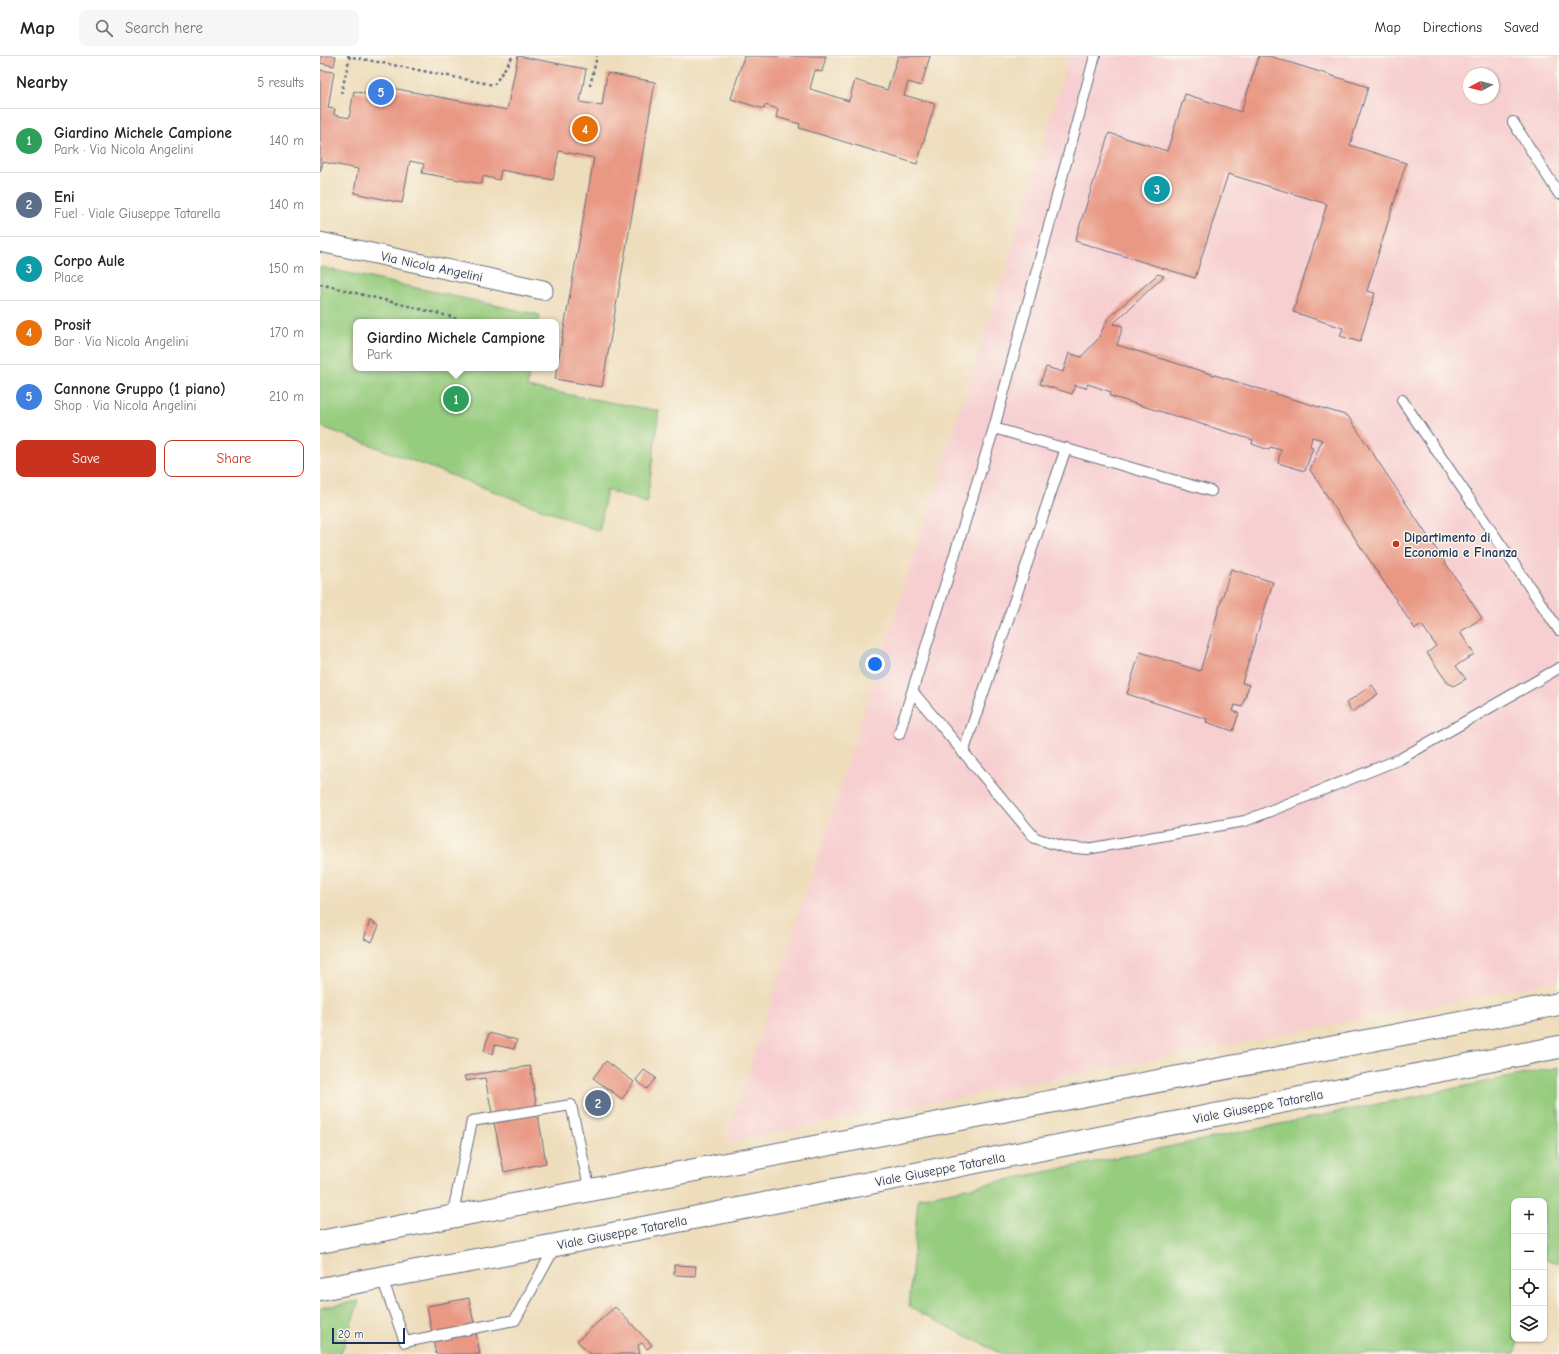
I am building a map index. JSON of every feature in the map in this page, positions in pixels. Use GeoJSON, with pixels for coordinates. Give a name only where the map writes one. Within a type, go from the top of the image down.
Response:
{"type":"FeatureCollection","features":[{"type":"Feature","properties":{"kind":"main road"},"geometry":{"type":"LineString","coordinates":[[320,1242],[1559,1004]]}},
{"type":"Feature","properties":{"kind":"main road","name":"Viale Giuseppe Tatarella"},"geometry":{"type":"LineString","coordinates":[[320,1289],[556,1245],[1559,1047]]}},
{"type":"Feature","properties":{"kind":"street","name":"Via Nicola Angelini"},"geometry":{"type":"LineString","coordinates":[[320,242],[543,290]]}},
{"type":"Feature","properties":{"kind":"lane"},"geometry":{"type":"LineString","coordinates":[[899,734],[994,428],[1095,56]]}},
{"type":"Feature","properties":{"kind":"lane"},"geometry":{"type":"LineString","coordinates":[[1513,122],[1559,194]]}},
{"type":"Feature","properties":{"kind":"lane"},"geometry":{"type":"LineString","coordinates":[[1402,400],[1559,630]]}},
{"type":"Feature","properties":{"kind":"lane"},"geometry":{"type":"LineString","coordinates":[[994,428],[1211,492]]}},
{"type":"Feature","properties":{"kind":"lane"},"geometry":{"type":"LineString","coordinates":[[963,754],[1066,448]]}},
{"type":"Feature","properties":{"kind":"lane"},"geometry":{"type":"LineString","coordinates":[[913,692],[963,754],[1036,838],[1064,847],[1087,849],[1245,821],[1400,759],[1559,668]]}},
{"type":"Feature","properties":{"kind":"lane"},"geometry":{"type":"LineString","coordinates":[[452,1217],[472,1121],[571,1105],[590,1191]]}},
{"type":"Feature","properties":{"kind":"lane"},"geometry":{"type":"LineString","coordinates":[[382,1278],[404,1342],[514,1320],[556,1245]]}},
{"type":"Feature","properties":{"kind":"path"},"geometry":{"type":"LineString","coordinates":[[341,94],[349,56],[494,85],[513,56]]}},
{"type":"Feature","properties":{"kind":"path"},"geometry":{"type":"LineString","coordinates":[[590,86],[597,56]]}},
{"type":"Feature","properties":{"kind":"path"},"geometry":{"type":"LineString","coordinates":[[320,284],[456,319]]}},
{"type":"Feature","properties":{"kind":"shaded area"},"geometry":{"type":"Polygon","coordinates":[[[1069,56],[1559,56],[1559,981],[726,1142],[1013,245],[1069,56]]]}},
{"type":"Feature","properties":{"kind":"green space"},"geometry":{"type":"Polygon","coordinates":[[[320,267],[540,315],[539,319],[353,319],[353,371],[530,371],[527,387],[659,411],[647,503],[607,490],[599,531],[320,426],[320,267]]]}},
{"type":"Feature","properties":{"kind":"green space"},"geometry":{"type":"Polygon","coordinates":[[[1559,1067],[1559,1263],[1547,1260],[1547,1198],[1511,1198],[1511,1342],[1518,1342],[1514,1354],[1002,1354],[909,1307],[918,1198],[1559,1067]]]}},
{"type":"Feature","properties":{"kind":"green space"},"geometry":{"type":"Polygon","coordinates":[[[359,1301],[341,1354],[320,1354],[320,1308],[359,1301]]]}},
{"type":"Feature","properties":{"kind":"building"},"geometry":{"type":"Polygon","coordinates":[[[321,56],[336,56],[334,66],[320,63],[321,56]]]}},
{"type":"Feature","properties":{"kind":"building"},"geometry":{"type":"Polygon","coordinates":[[[518,56],[586,69],[580,102],[602,106],[607,73],[655,82],[602,387],[555,379],[556,371],[559,371],[559,356],[594,158],[559,151],[553,180],[501,170],[499,180],[483,176],[482,184],[422,173],[424,164],[410,161],[402,203],[354,193],[358,169],[323,162],[320,172],[320,70],[334,72],[328,108],[335,109],[334,115],[349,118],[354,91],[369,95],[371,84],[507,110],[518,56]]]}},
{"type":"Feature","properties":{"kind":"building"},"geometry":{"type":"Polygon","coordinates":[[[744,56],[826,56],[822,72],[815,70],[810,89],[849,101],[855,80],[887,90],[898,56],[930,56],[921,86],[908,82],[904,95],[935,104],[917,164],[799,128],[800,124],[776,117],[778,109],[765,105],[764,109],[731,99],[744,56]]]}},
{"type":"Feature","properties":{"kind":"building"},"geometry":{"type":"Polygon","coordinates":[[[1259,56],[1269,56],[1368,87],[1350,145],[1406,163],[1367,291],[1375,293],[1360,342],[1340,336],[1343,328],[1293,312],[1327,204],[1228,174],[1195,278],[1075,241],[1109,133],[1167,151],[1185,94],[1241,112],[1259,56]]]}},
{"type":"Feature","properties":{"kind":"building"},"geometry":{"type":"Polygon","coordinates":[[[1158,274],[1164,276],[1113,324],[1123,326],[1117,345],[1348,416],[1482,618],[1460,632],[1474,654],[1456,666],[1466,679],[1453,686],[1447,682],[1427,653],[1436,646],[1422,625],[1415,629],[1310,470],[1322,440],[1312,437],[1310,447],[1313,448],[1305,471],[1278,463],[1281,450],[1270,447],[1269,450],[1252,444],[1253,440],[1110,396],[1111,392],[1088,384],[1086,388],[1075,385],[1072,394],[1040,384],[1046,367],[1063,372],[1069,353],[1081,357],[1098,339],[1108,318],[1158,274]]]}},
{"type":"Feature","properties":{"kind":"building"},"geometry":{"type":"Polygon","coordinates":[[[1231,569],[1273,582],[1242,683],[1249,685],[1242,707],[1235,705],[1233,711],[1239,713],[1233,731],[1206,722],[1207,719],[1127,694],[1140,652],[1200,671],[1231,569]]]}},
{"type":"Feature","properties":{"kind":"building"},"geometry":{"type":"Polygon","coordinates":[[[1372,685],[1378,694],[1352,712],[1346,703],[1372,685]]]}},
{"type":"Feature","properties":{"kind":"building"},"geometry":{"type":"Polygon","coordinates":[[[370,921],[379,926],[372,942],[364,939],[370,921]]]}},
{"type":"Feature","properties":{"kind":"building"},"geometry":{"type":"Polygon","coordinates":[[[489,1033],[517,1040],[514,1049],[495,1045],[493,1054],[484,1051],[489,1033]]]}},
{"type":"Feature","properties":{"kind":"building"},"geometry":{"type":"Polygon","coordinates":[[[606,1061],[634,1082],[622,1099],[593,1078],[606,1061]]]}},
{"type":"Feature","properties":{"kind":"building"},"geometry":{"type":"Polygon","coordinates":[[[530,1066],[546,1163],[504,1172],[485,1078],[466,1081],[464,1076],[530,1066]]]}},
{"type":"Feature","properties":{"kind":"building"},"geometry":{"type":"Polygon","coordinates":[[[644,1070],[656,1078],[647,1089],[636,1080],[644,1070]]]}},
{"type":"Feature","properties":{"kind":"building"},"geometry":{"type":"Polygon","coordinates":[[[674,1265],[696,1266],[695,1276],[674,1275],[674,1265]]]}},
{"type":"Feature","properties":{"kind":"building"},"geometry":{"type":"Polygon","coordinates":[[[469,1298],[480,1354],[436,1354],[427,1306],[469,1298]]]}},
{"type":"Feature","properties":{"kind":"building"},"geometry":{"type":"Polygon","coordinates":[[[615,1307],[652,1345],[647,1349],[642,1343],[638,1345],[640,1354],[590,1354],[577,1341],[615,1307]]]}},
{"type":"Feature","properties":{"kind":"place","name":"Cannone Gruppo (1 piano)"},"geometry":{"type":"Point","coordinates":[381,92]}},
{"type":"Feature","properties":{"kind":"place","name":"Prosit"},"geometry":{"type":"Point","coordinates":[585,129]}},
{"type":"Feature","properties":{"kind":"place","name":"Corpo Aule"},"geometry":{"type":"Point","coordinates":[1157,189]}},
{"type":"Feature","properties":{"kind":"place","name":"Giardino Michele Campione"},"geometry":{"type":"Point","coordinates":[456,399]}},
{"type":"Feature","properties":{"kind":"place","name":"Dipartimento di Economia e Finanza"},"geometry":{"type":"Point","coordinates":[1396,544]}},
{"type":"Feature","properties":{"kind":"place","name":"Eni"},"geometry":{"type":"Point","coordinates":[598,1103]}}]}
